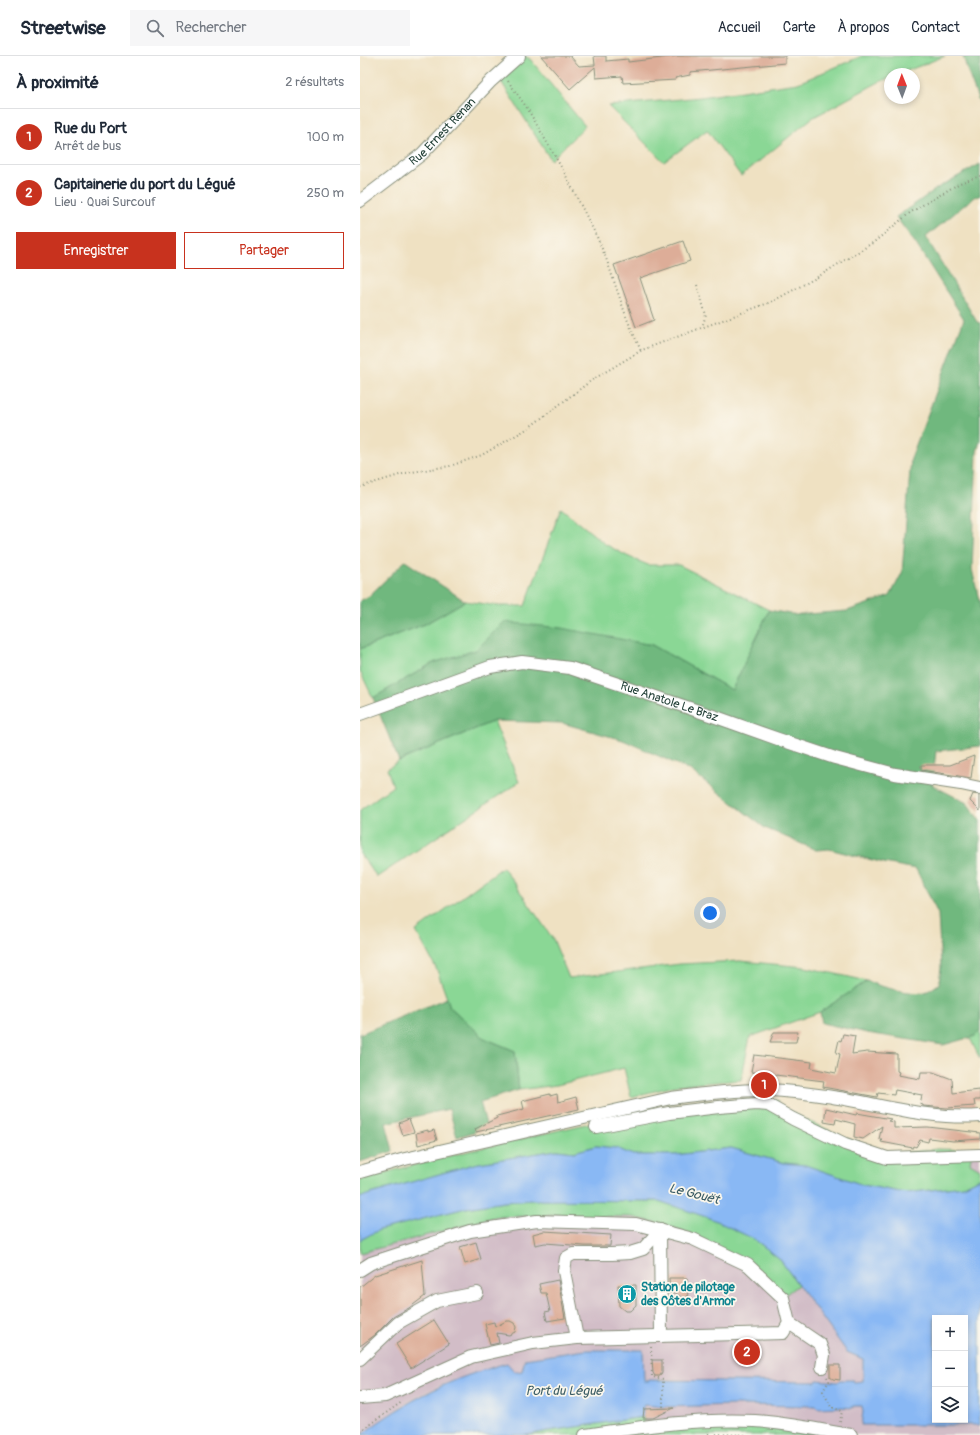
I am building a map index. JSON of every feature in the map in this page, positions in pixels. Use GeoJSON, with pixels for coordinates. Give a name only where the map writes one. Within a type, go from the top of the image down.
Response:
{"type":"FeatureCollection","features":[{"type":"Feature","properties":{"kind":"street","name":"Rue Ernest Renan"},"geometry":{"type":"LineString","coordinates":[[360,201],[422,154],[491,81],[502,73],[519,56]]}},
{"type":"Feature","properties":{"kind":"street","name":"Rue Anatole Le Braz"},"geometry":{"type":"LineString","coordinates":[[360,714],[490,667],[522,662],[570,668],[835,758],[895,774],[980,788]]}},
{"type":"Feature","properties":{"kind":"street"},"geometry":{"type":"LineString","coordinates":[[360,1172],[412,1157],[671,1098],[715,1093],[762,1090],[827,1096],[921,1114],[950,1117],[980,1116]]}},
{"type":"Feature","properties":{"kind":"street"},"geometry":{"type":"LineString","coordinates":[[596,1127],[669,1113],[757,1104],[768,1105],[793,1120],[844,1144],[887,1158],[980,1155]]}},
{"type":"Feature","properties":{"kind":"street"},"geometry":{"type":"LineString","coordinates":[[360,1270],[371,1263],[470,1231],[537,1221],[636,1224],[693,1238],[748,1265],[783,1298],[789,1323],[820,1344],[824,1355],[822,1368]]}},
{"type":"Feature","properties":{"kind":"street"},"geometry":{"type":"LineString","coordinates":[[656,1336],[660,1230]]}},
{"type":"Feature","properties":{"kind":"street"},"geometry":{"type":"LineString","coordinates":[[577,1338],[564,1271],[566,1258],[572,1254],[630,1253],[643,1248],[660,1230]]}},
{"type":"Feature","properties":{"kind":"street"},"geometry":{"type":"LineString","coordinates":[[360,1359],[398,1323],[438,1301],[477,1293]]}},
{"type":"Feature","properties":{"kind":"street"},"geometry":{"type":"LineString","coordinates":[[360,1398],[385,1396],[471,1357],[533,1343],[577,1338],[783,1333],[789,1323]]}},
{"type":"Feature","properties":{"kind":"street"},"geometry":{"type":"LineString","coordinates":[[585,1435],[652,1425],[726,1421],[754,1421],[783,1424],[851,1435]]}},
{"type":"Feature","properties":{"kind":"path"},"geometry":{"type":"LineString","coordinates":[[502,73],[528,108],[564,172],[597,237],[606,258],[627,319],[640,351],[642,350]]}},
{"type":"Feature","properties":{"kind":"path"},"geometry":{"type":"LineString","coordinates":[[360,487],[406,473],[450,466],[482,456],[527,429],[592,380],[642,350],[771,302],[816,278],[874,242],[911,212],[960,183],[980,176]]}},
{"type":"Feature","properties":{"kind":"path"},"geometry":{"type":"LineString","coordinates":[[697,285],[706,315],[702,327]]}},
{"type":"Feature","properties":{"kind":"path"},"geometry":{"type":"LineString","coordinates":[[656,1336],[652,1377],[663,1379],[663,1407]]}},
{"type":"Feature","properties":{"kind":"path"},"geometry":{"type":"LineString","coordinates":[[822,1368],[829,1381],[823,1391],[831,1407],[842,1412],[837,1433]]}},
{"type":"Feature","properties":{"kind":"path"},"geometry":{"type":"LineString","coordinates":[[360,1431],[405,1400]]}},
{"type":"Feature","properties":{"kind":"path"},"geometry":{"type":"LineString","coordinates":[[711,1435],[705,1434],[746,1435]]}},
{"type":"Feature","properties":{"kind":"shaded area"},"geometry":{"type":"Polygon","coordinates":[[[980,1146],[980,1169],[970,1164],[972,1150],[980,1146]]]}},
{"type":"Feature","properties":{"kind":"shaded area"},"geometry":{"type":"Polygon","coordinates":[[[558,1215],[632,1217],[664,1224],[699,1237],[786,1294],[798,1285],[847,1352],[863,1359],[863,1381],[735,1382],[663,1379],[644,1381],[643,1350],[586,1350],[525,1359],[522,1371],[454,1380],[403,1405],[360,1435],[360,1253],[495,1217],[558,1215]]]}},
{"type":"Feature","properties":{"kind":"shaded area"},"geometry":{"type":"Polygon","coordinates":[[[644,1405],[663,1407],[735,1405],[816,1406],[817,1408],[853,1408],[853,1406],[862,1406],[863,1412],[861,1425],[980,1425],[980,1435],[820,1435],[646,1429],[643,1417],[644,1405]]]}},
{"type":"Feature","properties":{"kind":"green space"},"geometry":{"type":"Polygon","coordinates":[[[524,56],[530,59],[585,126],[551,160],[495,72],[524,56]]]}},
{"type":"Feature","properties":{"kind":"green space"},"geometry":{"type":"Polygon","coordinates":[[[862,56],[945,56],[914,68],[884,68],[884,80],[812,118],[741,176],[707,130],[664,162],[608,106],[701,97],[798,83],[862,56]]]}},
{"type":"Feature","properties":{"kind":"green space"},"geometry":{"type":"Polygon","coordinates":[[[963,56],[980,56],[980,105],[969,75],[963,56]]]}},
{"type":"Feature","properties":{"kind":"green space"},"geometry":{"type":"Polygon","coordinates":[[[980,164],[980,196],[974,197],[926,237],[977,322],[980,323],[980,440],[977,452],[972,569],[980,605],[980,746],[936,751],[932,785],[967,803],[980,821],[980,1031],[975,1036],[943,1045],[867,1033],[822,1023],[820,1012],[867,981],[888,988],[919,993],[931,990],[939,984],[941,967],[938,914],[916,869],[884,863],[829,849],[816,850],[765,828],[690,770],[623,740],[562,723],[494,721],[399,761],[373,698],[433,663],[476,650],[504,622],[561,628],[652,645],[732,690],[769,610],[795,615],[847,611],[890,596],[902,573],[911,458],[964,319],[916,244],[896,217],[939,187],[980,164]]]}},
{"type":"Feature","properties":{"kind":"green space"},"geometry":{"type":"Polygon","coordinates":[[[561,508],[605,544],[627,556],[648,565],[679,565],[769,610],[732,690],[652,645],[504,622],[476,650],[433,663],[373,698],[360,671],[360,649],[425,624],[465,601],[499,606],[525,606],[561,508]]]}},
{"type":"Feature","properties":{"kind":"green space"},"geometry":{"type":"Polygon","coordinates":[[[405,561],[465,601],[425,624],[360,649],[360,601],[369,596],[405,561]]]}},
{"type":"Feature","properties":{"kind":"green space"},"geometry":{"type":"Polygon","coordinates":[[[494,721],[519,782],[377,877],[360,854],[360,810],[393,786],[387,769],[399,761],[494,721]]]}},
{"type":"Feature","properties":{"kind":"green space"},"geometry":{"type":"Polygon","coordinates":[[[503,867],[553,939],[569,978],[680,964],[740,961],[805,967],[867,981],[820,1012],[750,1037],[741,1080],[679,1085],[631,1097],[624,1068],[557,1085],[519,1090],[515,1051],[484,1038],[450,1007],[437,970],[416,931],[503,867]]]}},
{"type":"Feature","properties":{"kind":"green space"},"geometry":{"type":"Polygon","coordinates":[[[447,998],[450,1007],[484,1038],[515,1051],[519,1090],[480,1102],[487,1128],[457,1137],[449,1109],[386,1123],[393,1151],[360,1162],[360,1034],[447,998]]]}},
{"type":"Feature","properties":{"kind":"green space"},"geometry":{"type":"Polygon","coordinates":[[[980,1031],[980,1059],[970,1038],[975,1036],[980,1031]]]}},
{"type":"Feature","properties":{"kind":"green space"},"geometry":{"type":"Polygon","coordinates":[[[778,1100],[778,1105],[808,1121],[885,1155],[937,1149],[972,1150],[970,1163],[980,1169],[980,1178],[964,1186],[906,1193],[863,1185],[805,1165],[784,1163],[731,1148],[676,1155],[633,1155],[616,1148],[596,1146],[574,1152],[557,1150],[474,1164],[360,1198],[360,1180],[469,1151],[603,1120],[730,1101],[778,1100]]]}},
{"type":"Feature","properties":{"kind":"green space"},"geometry":{"type":"Polygon","coordinates":[[[532,1200],[659,1201],[712,1219],[754,1239],[779,1258],[798,1285],[786,1294],[699,1237],[664,1224],[632,1217],[558,1215],[495,1217],[360,1253],[360,1240],[379,1230],[466,1208],[504,1202],[532,1200]]]}},
{"type":"Feature","properties":{"kind":"green space"},"geometry":{"type":"Polygon","coordinates":[[[643,1417],[646,1429],[728,1426],[759,1427],[820,1435],[527,1435],[643,1417]]]}},
{"type":"Feature","properties":{"kind":"water"},"geometry":{"type":"Polygon","coordinates":[[[596,1146],[616,1148],[633,1155],[676,1155],[731,1148],[784,1163],[805,1165],[863,1185],[906,1193],[964,1186],[980,1178],[980,1425],[861,1425],[863,1412],[862,1406],[853,1406],[853,1408],[817,1408],[816,1406],[735,1405],[663,1407],[644,1405],[643,1417],[527,1435],[361,1435],[395,1411],[448,1383],[507,1363],[515,1372],[522,1371],[525,1359],[586,1350],[643,1350],[644,1381],[863,1381],[863,1359],[847,1352],[779,1258],[754,1239],[712,1219],[659,1201],[532,1200],[504,1202],[466,1208],[379,1230],[360,1240],[360,1198],[474,1164],[557,1150],[574,1152],[596,1146]]]}},
{"type":"Feature","properties":{"kind":"building"},"geometry":{"type":"Polygon","coordinates":[[[541,56],[570,56],[579,66],[595,65],[594,56],[606,56],[606,61],[628,59],[628,62],[678,56],[785,56],[785,63],[690,72],[690,75],[675,78],[676,80],[623,83],[622,76],[596,78],[595,67],[570,89],[541,56]]]}},
{"type":"Feature","properties":{"kind":"building"},"geometry":{"type":"Polygon","coordinates":[[[683,241],[690,261],[640,278],[654,320],[636,327],[614,265],[683,241]]]}},
{"type":"Feature","properties":{"kind":"building"},"geometry":{"type":"Polygon","coordinates":[[[974,756],[971,778],[921,770],[921,765],[950,765],[974,756]]]}},
{"type":"Feature","properties":{"kind":"building"},"geometry":{"type":"Polygon","coordinates":[[[973,794],[980,795],[980,811],[970,801],[973,794]]]}},
{"type":"Feature","properties":{"kind":"building"},"geometry":{"type":"Polygon","coordinates":[[[774,1032],[798,1032],[796,1042],[770,1042],[774,1032]]]}},
{"type":"Feature","properties":{"kind":"building"},"geometry":{"type":"Polygon","coordinates":[[[843,1034],[855,1036],[852,1054],[867,1052],[897,1054],[898,1075],[920,1079],[921,1072],[933,1072],[952,1079],[953,1093],[980,1090],[980,1100],[974,1100],[975,1106],[947,1108],[923,1106],[920,1104],[922,1095],[895,1090],[894,1095],[878,1093],[877,1097],[823,1087],[824,1081],[751,1072],[754,1055],[812,1062],[811,1068],[836,1073],[840,1054],[836,1053],[839,1040],[841,1041],[843,1034]]]}},
{"type":"Feature","properties":{"kind":"building"},"geometry":{"type":"Polygon","coordinates":[[[550,1094],[550,1096],[557,1094],[558,1102],[576,1097],[579,1109],[476,1132],[475,1129],[497,1118],[497,1116],[524,1109],[522,1101],[550,1094]]]}},
{"type":"Feature","properties":{"kind":"building"},"geometry":{"type":"Polygon","coordinates":[[[826,1108],[856,1115],[857,1113],[891,1119],[888,1121],[894,1122],[894,1128],[928,1127],[980,1133],[980,1139],[953,1141],[929,1138],[928,1142],[920,1140],[916,1147],[914,1146],[913,1148],[881,1142],[882,1139],[879,1139],[882,1126],[863,1139],[854,1137],[855,1124],[836,1119],[835,1124],[824,1122],[826,1108]]]}},
{"type":"Feature","properties":{"kind":"building"},"geometry":{"type":"Polygon","coordinates":[[[409,1119],[414,1132],[403,1135],[399,1123],[409,1119]]]}},
{"type":"Feature","properties":{"kind":"building"},"geometry":{"type":"Polygon","coordinates":[[[428,1130],[428,1132],[434,1130],[437,1140],[418,1145],[416,1133],[428,1130]]]}},
{"type":"Feature","properties":{"kind":"building"},"geometry":{"type":"Polygon","coordinates":[[[544,1231],[611,1235],[610,1246],[545,1243],[535,1245],[533,1234],[544,1231]]]}},
{"type":"Feature","properties":{"kind":"building"},"geometry":{"type":"Polygon","coordinates":[[[476,1242],[481,1259],[465,1264],[460,1247],[476,1242]]]}},
{"type":"Feature","properties":{"kind":"building"},"geometry":{"type":"Polygon","coordinates":[[[422,1260],[425,1296],[409,1308],[393,1317],[375,1335],[360,1346],[360,1287],[375,1275],[422,1260]]]}},
{"type":"Feature","properties":{"kind":"building"},"geometry":{"type":"Polygon","coordinates":[[[669,1278],[687,1278],[688,1302],[677,1294],[670,1294],[669,1278]]]}},
{"type":"Feature","properties":{"kind":"building"},"geometry":{"type":"Polygon","coordinates":[[[558,1280],[565,1318],[547,1321],[545,1312],[550,1311],[546,1293],[541,1293],[539,1284],[558,1280]]]}},
{"type":"Feature","properties":{"kind":"building","name":"Station de pilotage des Côtes d'Armor"},"geometry":{"type":"Polygon","coordinates":[[[618,1285],[636,1285],[636,1305],[630,1311],[625,1311],[619,1306],[618,1285]]]}},
{"type":"Feature","properties":{"kind":"building"},"geometry":{"type":"Polygon","coordinates":[[[434,1320],[449,1344],[411,1368],[396,1344],[434,1320]]]}},
{"type":"Feature","properties":{"kind":"building"},"geometry":{"type":"Polygon","coordinates":[[[506,1321],[514,1323],[516,1327],[515,1332],[509,1335],[497,1333],[499,1343],[490,1345],[485,1324],[494,1322],[495,1327],[506,1321]]]}},
{"type":"Feature","properties":{"kind":"building"},"geometry":{"type":"Polygon","coordinates":[[[741,1348],[752,1348],[752,1356],[746,1360],[742,1356],[741,1348]]]}},
{"type":"Feature","properties":{"kind":"building"},"geometry":{"type":"Polygon","coordinates":[[[652,1360],[662,1360],[662,1372],[660,1376],[655,1376],[653,1373],[652,1360]]]}},
{"type":"Feature","properties":{"kind":"building"},"geometry":{"type":"Polygon","coordinates":[[[830,1365],[840,1365],[840,1380],[830,1377],[830,1365]]]}},
{"type":"Feature","properties":{"kind":"building"},"geometry":{"type":"Polygon","coordinates":[[[674,1408],[653,1418],[643,1418],[644,1409],[674,1408]]]}},
{"type":"Feature","properties":{"kind":"place","name":"Rue du Port"},"geometry":{"type":"Point","coordinates":[764,1085]}},
{"type":"Feature","properties":{"kind":"place","name":"Station de pilotage des Côtes d'Armor"},"geometry":{"type":"Point","coordinates":[627,1294]}},
{"type":"Feature","properties":{"kind":"place","name":"Capitainerie du port du Légué"},"geometry":{"type":"Point","coordinates":[747,1352]}},
{"type":"Feature","properties":{"kind":"water label","name":"Le Gouët"},"geometry":{"type":"Point","coordinates":[694,1194]}},
{"type":"Feature","properties":{"kind":"water label","name":"Port du Légué"},"geometry":{"type":"Point","coordinates":[564,1391]}}]}
